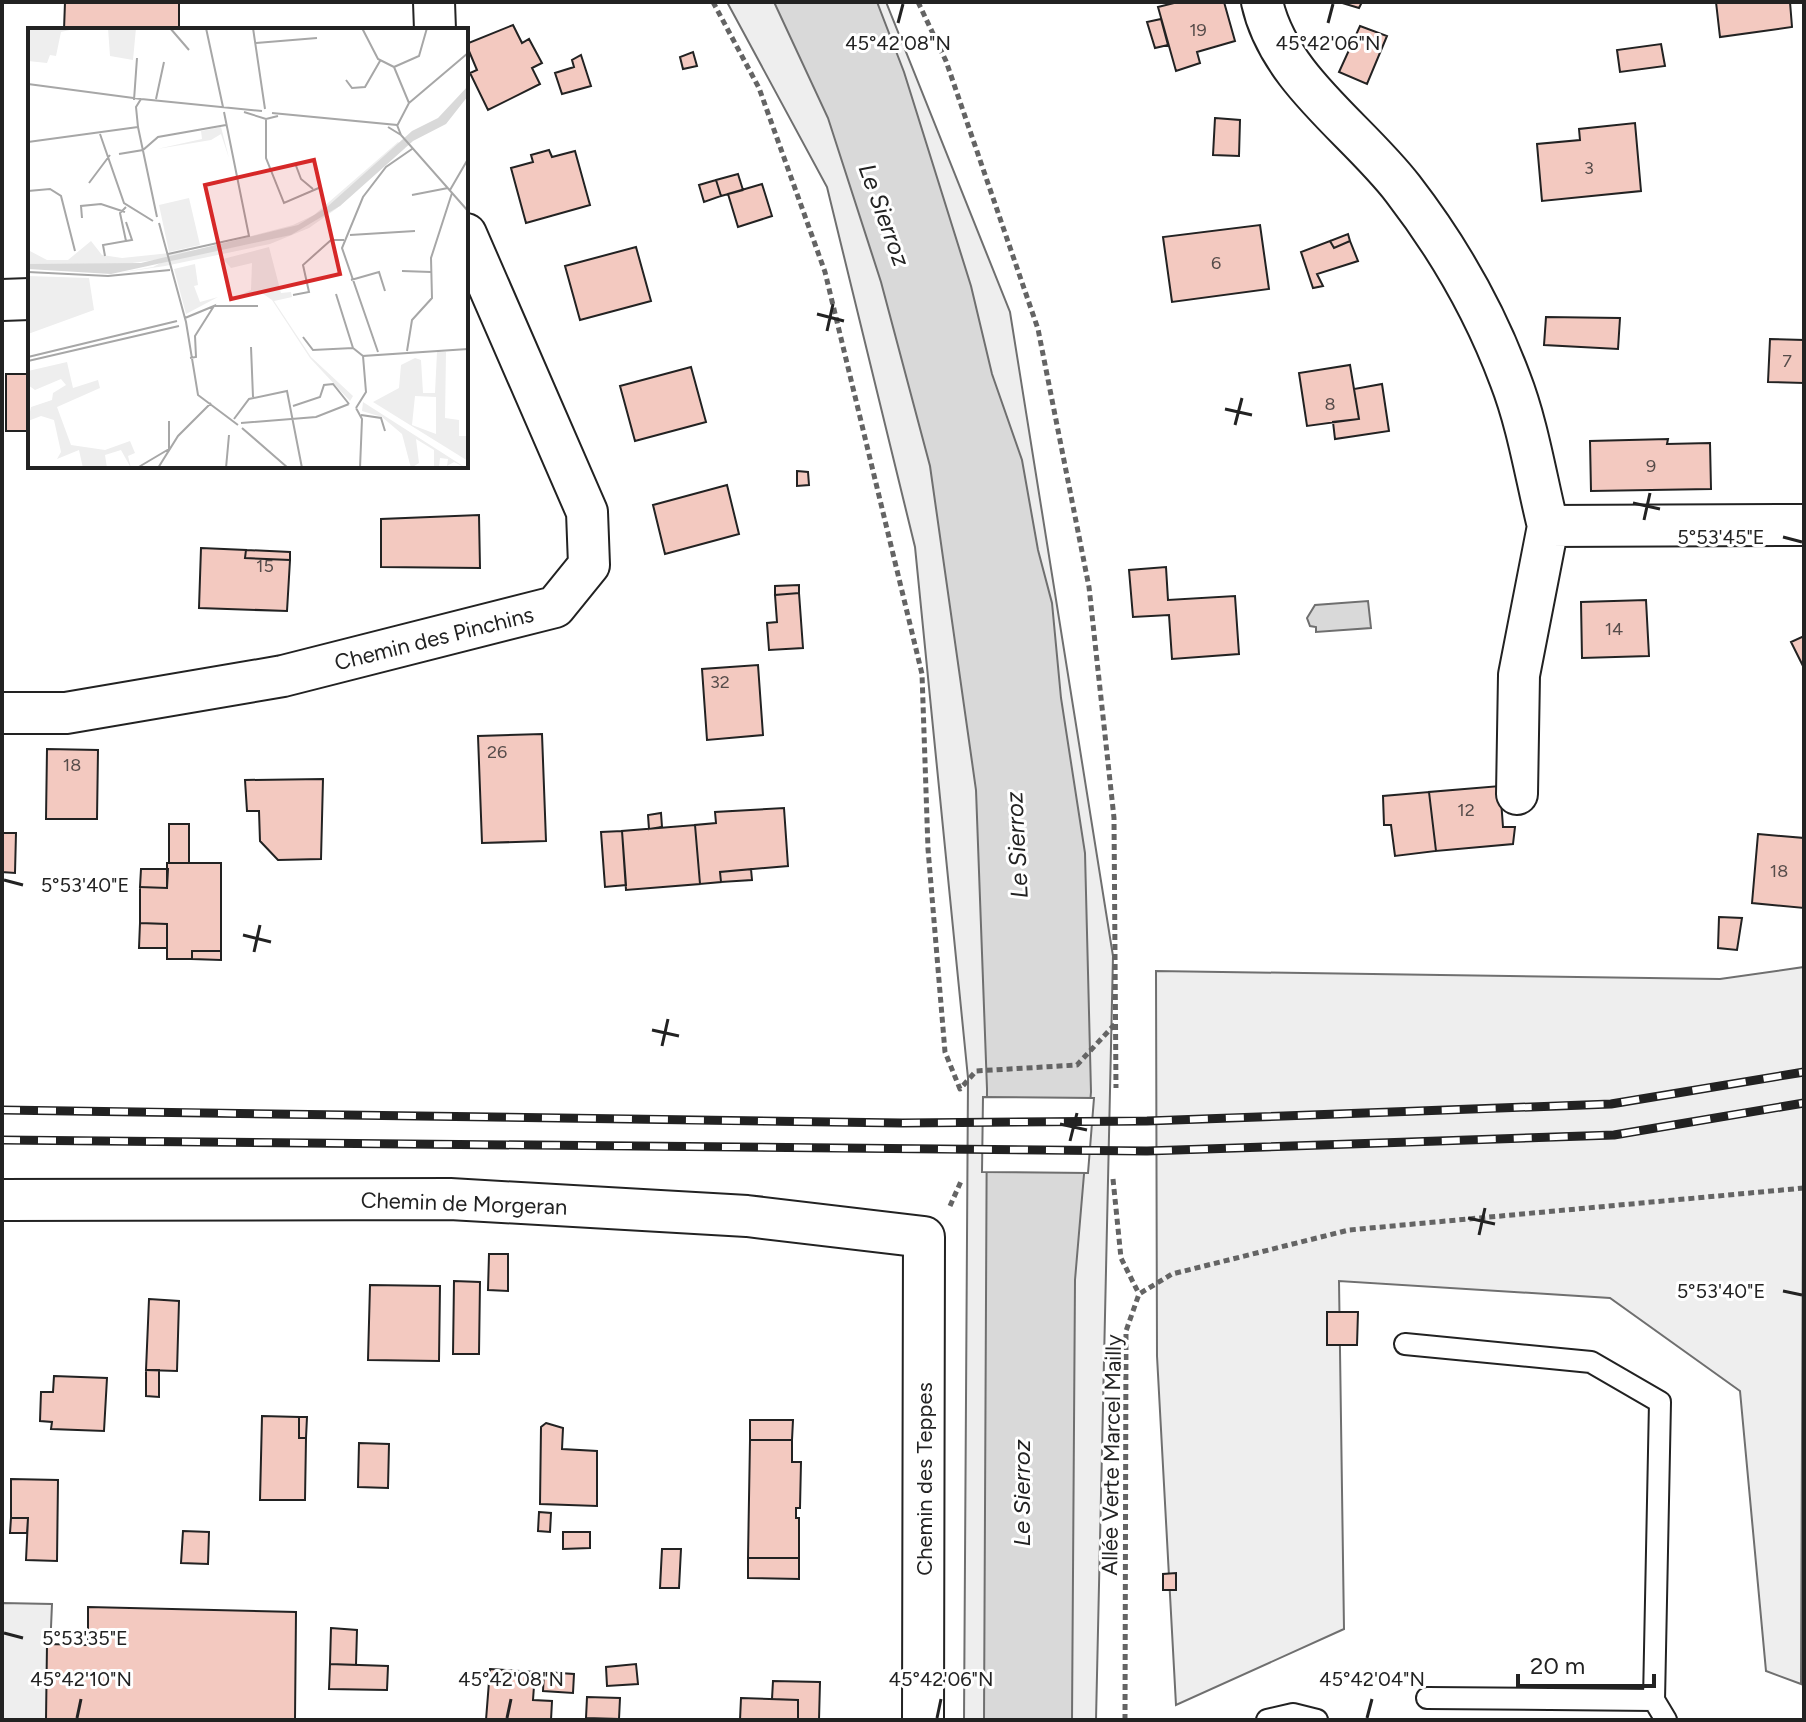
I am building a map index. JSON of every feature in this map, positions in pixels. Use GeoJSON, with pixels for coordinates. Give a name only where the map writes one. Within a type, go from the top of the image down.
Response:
{"type":"FeatureCollection","features":[{"type":"Feature","properties":{"kind":"street"},"geometry":{"type":"LineString","coordinates":[[434,2],[435,28]]}},
{"type":"Feature","properties":{"kind":"street"},"geometry":{"type":"LineString","coordinates":[[1262,2],[1266,21],[1295,70],[1403,189],[1469,290],[1511,381],[1548,526],[1519,675],[1517,794]]}},
{"type":"Feature","properties":{"kind":"street","name":"Chemin des Pinchins"},"geometry":{"type":"LineString","coordinates":[[2,713],[66,713],[283,676],[555,607],[589,565],[587,512],[468,239]]}},
{"type":"Feature","properties":{"kind":"street"},"geometry":{"type":"LineString","coordinates":[[2,300],[28,299]]}},
{"type":"Feature","properties":{"kind":"street"},"geometry":{"type":"LineString","coordinates":[[1548,526],[1804,525]]}},
{"type":"Feature","properties":{"kind":"street","name":"Chemin de Morgeran"},"geometry":{"type":"LineString","coordinates":[[2,1200],[450,1199],[747,1216],[924,1237]]}},
{"type":"Feature","properties":{"kind":"street","name":"Chemin des Teppes"},"geometry":{"type":"LineString","coordinates":[[923,1720],[924,1237]]}},
{"type":"Feature","properties":{"kind":"lane"},"geometry":{"type":"LineString","coordinates":[[1405,1344],[1591,1362],[1660,1402],[1654,1700],[1666,1720]]}},
{"type":"Feature","properties":{"kind":"lane"},"geometry":{"type":"LineString","coordinates":[[1427,1698],[1654,1700]]}},
{"type":"Feature","properties":{"kind":"lane"},"geometry":{"type":"LineString","coordinates":[[1267,1720],[1293,1714],[1317,1720]]}},
{"type":"Feature","properties":{"kind":"path"},"geometry":{"type":"LineString","coordinates":[[713,2],[759,88],[825,272],[922,674],[931,880],[945,1052],[954,1076],[960,1089],[976,1071],[1077,1065],[1116,1023]]}},
{"type":"Feature","properties":{"kind":"path"},"geometry":{"type":"LineString","coordinates":[[918,2],[946,61],[1038,329],[1083,557],[1114,818],[1116,1088]]}},
{"type":"Feature","properties":{"kind":"path"},"geometry":{"type":"LineString","coordinates":[[1113,1179],[1121,1258],[1139,1294],[1172,1274],[1349,1230],[1804,1188]]}},
{"type":"Feature","properties":{"kind":"path","name":"Allée Verte Marcel Mailly"},"geometry":{"type":"LineString","coordinates":[[1125,1720],[1126,1331],[1139,1294]]}},
{"type":"Feature","properties":{"kind":"shaded area"},"geometry":{"type":"Polygon","coordinates":[[[727,2],[886,2],[1010,312],[1113,956],[1096,1720],[964,1720],[968,1078],[915,547],[827,187],[727,2]]]}},
{"type":"Feature","properties":{"kind":"shaded area"},"geometry":{"type":"Polygon","coordinates":[[[1804,967],[1801,1684],[1766,1671],[1740,1391],[1610,1298],[1339,1281],[1344,1629],[1176,1705],[1157,1356],[1156,971],[1720,979],[1804,967]]]}},
{"type":"Feature","properties":{"kind":"shaded area"},"geometry":{"type":"Polygon","coordinates":[[[2,1603],[52,1604],[47,1720],[2,1720],[2,1603]]]}},
{"type":"Feature","properties":{"kind":"water","name":"Le Sierroz"},"geometry":{"type":"Polygon","coordinates":[[[774,2],[877,2],[904,72],[971,286],[992,374],[1022,460],[1038,550],[1052,603],[1061,698],[1085,853],[1091,1092],[1075,1280],[1072,1720],[984,1720],[987,1089],[976,790],[930,466],[881,282],[828,118],[774,2]]]}},
{"type":"Feature","properties":{"kind":"water"},"geometry":{"type":"Polygon","coordinates":[[[1368,601],[1371,628],[1316,632],[1316,627],[1310,626],[1307,618],[1315,605],[1368,601]]]}},
{"type":"Feature","properties":{"kind":"pier"},"geometry":{"type":"Polygon","coordinates":[[[983,1097],[1094,1098],[1088,1173],[982,1172],[983,1097]]]}},
{"type":"Feature","properties":{"kind":"building"},"geometry":{"type":"Polygon","coordinates":[[[65,2],[179,2],[179,28],[64,28],[65,2]]]}},
{"type":"Feature","properties":{"kind":"building"},"geometry":{"type":"Polygon","coordinates":[[[1178,2],[1224,2],[1235,41],[1197,52],[1200,63],[1176,71],[1158,7],[1178,2]]]}},
{"type":"Feature","properties":{"kind":"building"},"geometry":{"type":"Polygon","coordinates":[[[1339,2],[1362,2],[1359,8],[1339,2]]]}},
{"type":"Feature","properties":{"kind":"building"},"geometry":{"type":"Polygon","coordinates":[[[1716,2],[1790,2],[1792,27],[1720,37],[1716,2]]]}},
{"type":"Feature","properties":{"kind":"building"},"geometry":{"type":"Polygon","coordinates":[[[1161,19],[1168,45],[1155,48],[1147,22],[1161,19]]]}},
{"type":"Feature","properties":{"kind":"building"},"geometry":{"type":"Polygon","coordinates":[[[513,25],[522,43],[529,39],[542,63],[532,68],[540,84],[488,110],[470,73],[477,70],[468,43],[513,25]]]}},
{"type":"Feature","properties":{"kind":"building"},"geometry":{"type":"Polygon","coordinates":[[[1360,26],[1387,36],[1367,84],[1339,72],[1360,26]]]}},
{"type":"Feature","properties":{"kind":"building"},"geometry":{"type":"Polygon","coordinates":[[[1661,44],[1665,66],[1620,72],[1617,50],[1661,44]]]}},
{"type":"Feature","properties":{"kind":"building"},"geometry":{"type":"Polygon","coordinates":[[[693,52],[697,66],[683,69],[680,57],[693,52]]]}},
{"type":"Feature","properties":{"kind":"building"},"geometry":{"type":"Polygon","coordinates":[[[581,55],[591,86],[562,94],[555,73],[574,67],[572,60],[581,55]]]}},
{"type":"Feature","properties":{"kind":"building"},"geometry":{"type":"Polygon","coordinates":[[[1215,118],[1240,120],[1239,156],[1213,155],[1215,118]]]}},
{"type":"Feature","properties":{"kind":"building"},"geometry":{"type":"Polygon","coordinates":[[[1635,123],[1641,191],[1542,201],[1537,144],[1580,140],[1579,129],[1635,123]]]}},
{"type":"Feature","properties":{"kind":"building"},"geometry":{"type":"Polygon","coordinates":[[[549,150],[552,157],[575,151],[590,205],[526,223],[511,168],[533,162],[531,155],[549,150]]]}},
{"type":"Feature","properties":{"kind":"building"},"geometry":{"type":"Polygon","coordinates":[[[738,174],[743,190],[721,196],[716,180],[738,174]]]}},
{"type":"Feature","properties":{"kind":"building"},"geometry":{"type":"Polygon","coordinates":[[[716,180],[721,196],[704,202],[699,185],[716,180]]]}},
{"type":"Feature","properties":{"kind":"building"},"geometry":{"type":"Polygon","coordinates":[[[762,184],[772,216],[738,227],[728,194],[762,184]]]}},
{"type":"Feature","properties":{"kind":"building"},"geometry":{"type":"Polygon","coordinates":[[[1260,225],[1269,289],[1172,302],[1163,237],[1260,225]]]}},
{"type":"Feature","properties":{"kind":"building"},"geometry":{"type":"Polygon","coordinates":[[[1348,234],[1350,241],[1334,248],[1330,241],[1348,234]]]}},
{"type":"Feature","properties":{"kind":"building"},"geometry":{"type":"Polygon","coordinates":[[[1330,241],[1334,248],[1350,241],[1358,261],[1317,274],[1323,286],[1313,288],[1301,252],[1330,241]]]}},
{"type":"Feature","properties":{"kind":"building"},"geometry":{"type":"Polygon","coordinates":[[[636,247],[651,301],[580,320],[565,266],[636,247]]]}},
{"type":"Feature","properties":{"kind":"building"},"geometry":{"type":"Polygon","coordinates":[[[1546,317],[1620,318],[1618,349],[1544,345],[1546,317]]]}},
{"type":"Feature","properties":{"kind":"building"},"geometry":{"type":"Polygon","coordinates":[[[1770,339],[1804,340],[1804,383],[1768,382],[1770,339]]]}},
{"type":"Feature","properties":{"kind":"building"},"geometry":{"type":"Polygon","coordinates":[[[1350,365],[1359,419],[1307,426],[1299,373],[1350,365]]]}},
{"type":"Feature","properties":{"kind":"building"},"geometry":{"type":"Polygon","coordinates":[[[691,367],[706,422],[635,441],[620,386],[691,367]]]}},
{"type":"Feature","properties":{"kind":"building"},"geometry":{"type":"Polygon","coordinates":[[[6,374],[28,374],[28,431],[6,431],[6,374]]]}},
{"type":"Feature","properties":{"kind":"building"},"geometry":{"type":"Polygon","coordinates":[[[1382,384],[1389,431],[1335,439],[1333,422],[1359,419],[1354,389],[1382,384]]]}},
{"type":"Feature","properties":{"kind":"building"},"geometry":{"type":"Polygon","coordinates":[[[1668,439],[1667,444],[1710,443],[1711,489],[1591,491],[1590,441],[1668,439]]]}},
{"type":"Feature","properties":{"kind":"building"},"geometry":{"type":"Polygon","coordinates":[[[797,471],[808,472],[809,485],[797,486],[797,471]]]}},
{"type":"Feature","properties":{"kind":"building"},"geometry":{"type":"Polygon","coordinates":[[[727,485],[739,534],[665,554],[653,505],[727,485]]]}},
{"type":"Feature","properties":{"kind":"building"},"geometry":{"type":"Polygon","coordinates":[[[479,515],[480,568],[381,567],[381,519],[479,515]]]}},
{"type":"Feature","properties":{"kind":"building"},"geometry":{"type":"Polygon","coordinates":[[[201,548],[246,550],[245,558],[290,560],[287,611],[199,608],[201,548]]]}},
{"type":"Feature","properties":{"kind":"building"},"geometry":{"type":"Polygon","coordinates":[[[246,550],[290,552],[290,560],[245,558],[246,550]]]}},
{"type":"Feature","properties":{"kind":"building"},"geometry":{"type":"Polygon","coordinates":[[[1166,567],[1168,600],[1235,596],[1239,654],[1172,659],[1169,615],[1133,617],[1129,570],[1166,567]]]}},
{"type":"Feature","properties":{"kind":"building"},"geometry":{"type":"Polygon","coordinates":[[[799,585],[799,593],[775,595],[775,586],[799,585]]]}},
{"type":"Feature","properties":{"kind":"building"},"geometry":{"type":"Polygon","coordinates":[[[799,593],[803,648],[769,650],[767,623],[777,622],[775,595],[799,593]]]}},
{"type":"Feature","properties":{"kind":"building"},"geometry":{"type":"Polygon","coordinates":[[[1646,600],[1649,656],[1582,658],[1581,602],[1646,600]]]}},
{"type":"Feature","properties":{"kind":"building"},"geometry":{"type":"Polygon","coordinates":[[[1804,636],[1804,668],[1791,642],[1804,636]]]}},
{"type":"Feature","properties":{"kind":"building"},"geometry":{"type":"Polygon","coordinates":[[[758,665],[763,735],[707,740],[702,669],[758,665]]]}},
{"type":"Feature","properties":{"kind":"building"},"geometry":{"type":"Polygon","coordinates":[[[542,734],[546,841],[482,843],[478,736],[542,734]]]}},
{"type":"Feature","properties":{"kind":"building"},"geometry":{"type":"Polygon","coordinates":[[[47,749],[98,750],[97,819],[46,819],[47,749]]]}},
{"type":"Feature","properties":{"kind":"building"},"geometry":{"type":"Polygon","coordinates":[[[323,779],[321,859],[278,860],[260,841],[259,811],[247,811],[245,780],[323,779]]]}},
{"type":"Feature","properties":{"kind":"building"},"geometry":{"type":"Polygon","coordinates":[[[1500,786],[1503,827],[1515,827],[1513,844],[1436,851],[1429,792],[1500,786]]]}},
{"type":"Feature","properties":{"kind":"building"},"geometry":{"type":"Polygon","coordinates":[[[1429,792],[1436,851],[1395,856],[1391,825],[1384,825],[1383,796],[1429,792]]]}},
{"type":"Feature","properties":{"kind":"building"},"geometry":{"type":"Polygon","coordinates":[[[784,808],[788,866],[720,872],[721,882],[700,884],[695,825],[716,823],[715,812],[784,808]]]}},
{"type":"Feature","properties":{"kind":"building"},"geometry":{"type":"Polygon","coordinates":[[[661,813],[662,827],[649,829],[648,815],[661,813]]]}},
{"type":"Feature","properties":{"kind":"building"},"geometry":{"type":"Polygon","coordinates":[[[169,824],[189,824],[189,863],[169,863],[169,824]]]}},
{"type":"Feature","properties":{"kind":"building"},"geometry":{"type":"Polygon","coordinates":[[[695,825],[700,884],[626,890],[622,831],[695,825]]]}},
{"type":"Feature","properties":{"kind":"building"},"geometry":{"type":"Polygon","coordinates":[[[622,831],[626,885],[605,887],[601,832],[622,831]]]}},
{"type":"Feature","properties":{"kind":"building"},"geometry":{"type":"Polygon","coordinates":[[[2,833],[16,833],[15,873],[2,872],[2,833]]]}},
{"type":"Feature","properties":{"kind":"building"},"geometry":{"type":"Polygon","coordinates":[[[1758,834],[1804,838],[1804,908],[1752,903],[1758,834]]]}},
{"type":"Feature","properties":{"kind":"building"},"geometry":{"type":"Polygon","coordinates":[[[167,863],[221,863],[221,951],[192,951],[192,959],[167,959],[167,924],[140,923],[140,887],[167,888],[167,863]]]}},
{"type":"Feature","properties":{"kind":"building"},"geometry":{"type":"Polygon","coordinates":[[[141,869],[168,869],[167,888],[140,887],[141,869]]]}},
{"type":"Feature","properties":{"kind":"building"},"geometry":{"type":"Polygon","coordinates":[[[751,869],[752,880],[721,882],[720,872],[751,869]]]}},
{"type":"Feature","properties":{"kind":"building"},"geometry":{"type":"Polygon","coordinates":[[[1719,917],[1742,918],[1737,950],[1718,948],[1719,917]]]}},
{"type":"Feature","properties":{"kind":"building"},"geometry":{"type":"Polygon","coordinates":[[[140,923],[167,924],[167,948],[139,948],[140,923]]]}},
{"type":"Feature","properties":{"kind":"building"},"geometry":{"type":"Polygon","coordinates":[[[192,951],[221,951],[221,960],[192,959],[192,951]]]}},
{"type":"Feature","properties":{"kind":"building"},"geometry":{"type":"Polygon","coordinates":[[[489,1254],[508,1254],[508,1291],[488,1290],[489,1254]]]}},
{"type":"Feature","properties":{"kind":"building"},"geometry":{"type":"Polygon","coordinates":[[[454,1281],[480,1282],[479,1354],[453,1354],[454,1281]]]}},
{"type":"Feature","properties":{"kind":"building"},"geometry":{"type":"Polygon","coordinates":[[[370,1285],[440,1286],[439,1361],[368,1360],[370,1285]]]}},
{"type":"Feature","properties":{"kind":"building"},"geometry":{"type":"Polygon","coordinates":[[[149,1299],[179,1301],[177,1371],[146,1370],[149,1299]]]}},
{"type":"Feature","properties":{"kind":"building"},"geometry":{"type":"Polygon","coordinates":[[[1327,1312],[1358,1312],[1357,1345],[1327,1345],[1327,1312]]]}},
{"type":"Feature","properties":{"kind":"building"},"geometry":{"type":"Polygon","coordinates":[[[146,1370],[159,1370],[159,1397],[146,1396],[146,1370]]]}},
{"type":"Feature","properties":{"kind":"building"},"geometry":{"type":"Polygon","coordinates":[[[54,1376],[107,1378],[104,1431],[51,1429],[52,1422],[40,1421],[41,1392],[53,1392],[54,1376]]]}},
{"type":"Feature","properties":{"kind":"building"},"geometry":{"type":"Polygon","coordinates":[[[262,1416],[299,1417],[299,1438],[306,1438],[305,1500],[260,1500],[262,1416]]]}},
{"type":"Feature","properties":{"kind":"building"},"geometry":{"type":"Polygon","coordinates":[[[299,1417],[307,1417],[306,1438],[299,1438],[299,1417]]]}},
{"type":"Feature","properties":{"kind":"building"},"geometry":{"type":"Polygon","coordinates":[[[750,1420],[793,1420],[792,1440],[750,1440],[750,1420]]]}},
{"type":"Feature","properties":{"kind":"building"},"geometry":{"type":"Polygon","coordinates":[[[546,1423],[563,1428],[562,1449],[597,1451],[597,1506],[540,1504],[541,1427],[546,1423]]]}},
{"type":"Feature","properties":{"kind":"building"},"geometry":{"type":"Polygon","coordinates":[[[750,1440],[792,1440],[792,1462],[801,1462],[800,1508],[796,1508],[799,1558],[748,1558],[750,1440]]]}},
{"type":"Feature","properties":{"kind":"building"},"geometry":{"type":"Polygon","coordinates":[[[359,1443],[389,1444],[388,1488],[358,1487],[359,1443]]]}},
{"type":"Feature","properties":{"kind":"building"},"geometry":{"type":"Polygon","coordinates":[[[11,1479],[58,1480],[57,1561],[26,1560],[28,1518],[11,1518],[11,1479]]]}},
{"type":"Feature","properties":{"kind":"building"},"geometry":{"type":"Polygon","coordinates":[[[539,1512],[551,1513],[550,1532],[538,1531],[539,1512]]]}},
{"type":"Feature","properties":{"kind":"building"},"geometry":{"type":"Polygon","coordinates":[[[11,1518],[28,1518],[27,1533],[10,1533],[11,1518]]]}},
{"type":"Feature","properties":{"kind":"building"},"geometry":{"type":"Polygon","coordinates":[[[183,1531],[209,1532],[208,1564],[181,1563],[183,1531]]]}},
{"type":"Feature","properties":{"kind":"building"},"geometry":{"type":"Polygon","coordinates":[[[563,1532],[590,1532],[590,1548],[563,1549],[563,1532]]]}},
{"type":"Feature","properties":{"kind":"building"},"geometry":{"type":"Polygon","coordinates":[[[662,1549],[681,1549],[679,1588],[660,1588],[662,1549]]]}},
{"type":"Feature","properties":{"kind":"building"},"geometry":{"type":"Polygon","coordinates":[[[748,1558],[799,1558],[799,1579],[748,1578],[748,1558]]]}},
{"type":"Feature","properties":{"kind":"building"},"geometry":{"type":"Polygon","coordinates":[[[1176,1573],[1176,1590],[1163,1590],[1163,1574],[1176,1573]]]}},
{"type":"Feature","properties":{"kind":"building"},"geometry":{"type":"Polygon","coordinates":[[[88,1607],[296,1612],[295,1720],[46,1720],[47,1644],[88,1645],[88,1607]]]}},
{"type":"Feature","properties":{"kind":"building"},"geometry":{"type":"Polygon","coordinates":[[[331,1628],[357,1630],[356,1665],[330,1664],[331,1628]]]}},
{"type":"Feature","properties":{"kind":"building"},"geometry":{"type":"Polygon","coordinates":[[[330,1664],[388,1666],[387,1690],[329,1689],[330,1664]]]}},
{"type":"Feature","properties":{"kind":"building"},"geometry":{"type":"Polygon","coordinates":[[[636,1664],[638,1684],[607,1686],[606,1667],[636,1664]]]}},
{"type":"Feature","properties":{"kind":"building"},"geometry":{"type":"Polygon","coordinates":[[[490,1669],[535,1672],[533,1700],[552,1701],[551,1720],[486,1720],[490,1669]]]}},
{"type":"Feature","properties":{"kind":"building"},"geometry":{"type":"Polygon","coordinates":[[[544,1672],[574,1674],[573,1693],[543,1691],[544,1672]]]}},
{"type":"Feature","properties":{"kind":"building"},"geometry":{"type":"Polygon","coordinates":[[[773,1681],[820,1682],[819,1720],[798,1720],[798,1700],[772,1699],[773,1681]]]}},
{"type":"Feature","properties":{"kind":"building"},"geometry":{"type":"Polygon","coordinates":[[[587,1697],[620,1698],[619,1719],[586,1718],[587,1697]]]}},
{"type":"Feature","properties":{"kind":"building"},"geometry":{"type":"Polygon","coordinates":[[[741,1698],[798,1700],[798,1720],[740,1720],[741,1698]]]}},
{"type":"Feature","properties":{"kind":"railway"},"geometry":{"type":"LineString","coordinates":[[2,1110],[902,1123],[1147,1121],[1611,1104],[1804,1072]]}},
{"type":"Feature","properties":{"kind":"railway"},"geometry":{"type":"LineString","coordinates":[[2,1140],[1147,1151],[1614,1135],[1804,1103]]}}]}
